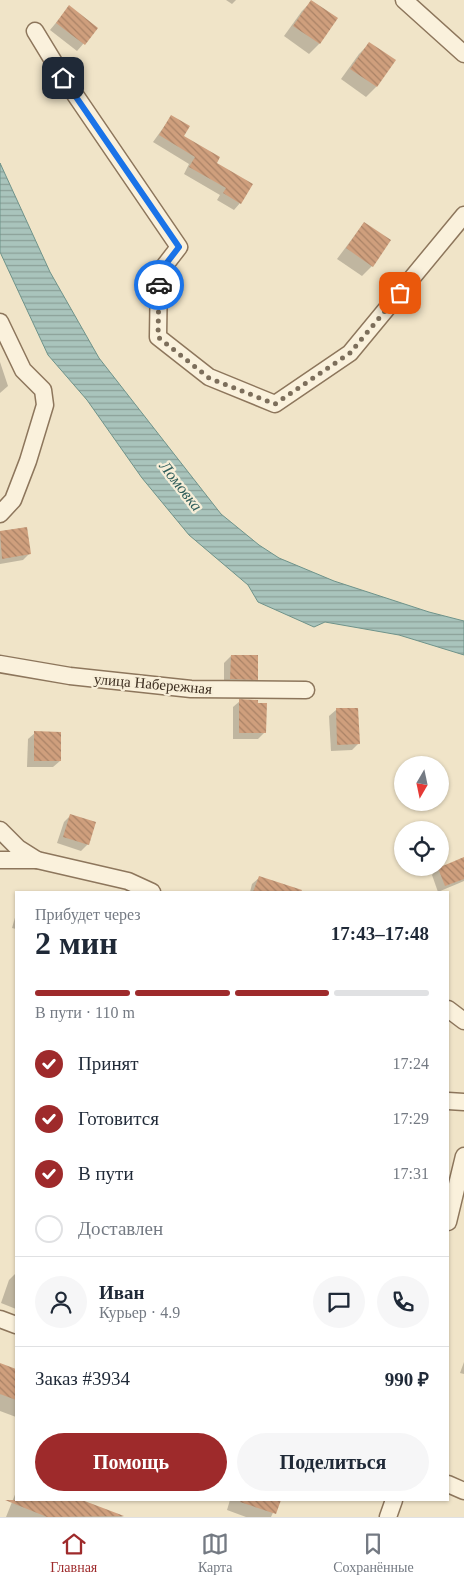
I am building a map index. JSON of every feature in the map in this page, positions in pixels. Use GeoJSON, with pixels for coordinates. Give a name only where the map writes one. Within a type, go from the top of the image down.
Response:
{"type":"FeatureCollection","features":[{"type":"Feature","properties":{"kind":"street"},"geometry":{"type":"LineString","coordinates":[[404,0],[464,54]]}},
{"type":"Feature","properties":{"kind":"street"},"geometry":{"type":"LineString","coordinates":[[35,31],[63,78],[179,247],[159,273],[158,337],[209,378],[275,404],[350,353],[464,215]]}},
{"type":"Feature","properties":{"kind":"street"},"geometry":{"type":"LineString","coordinates":[[0,322],[23,370],[42,390],[45,405],[28,461],[13,500],[0,514]]}},
{"type":"Feature","properties":{"kind":"street","name":"улица Набережная"},"geometry":{"type":"LineString","coordinates":[[0,664],[70,676],[191,689],[306,690]]}},
{"type":"Feature","properties":{"kind":"street"},"geometry":{"type":"LineString","coordinates":[[0,830],[18,848],[37,860]]}},
{"type":"Feature","properties":{"kind":"street"},"geometry":{"type":"LineString","coordinates":[[0,860],[37,860],[128,881],[150,891]]}},
{"type":"Feature","properties":{"kind":"street"},"geometry":{"type":"LineString","coordinates":[[449,1010],[464,1021]]}},
{"type":"Feature","properties":{"kind":"street"},"geometry":{"type":"LineString","coordinates":[[449,1101],[464,1102]]}},
{"type":"Feature","properties":{"kind":"street"},"geometry":{"type":"LineString","coordinates":[[449,1218],[464,1156]]}},
{"type":"Feature","properties":{"kind":"street"},"geometry":{"type":"LineString","coordinates":[[0,1319],[15,1325]]}},
{"type":"Feature","properties":{"kind":"street"},"geometry":{"type":"LineString","coordinates":[[449,1484],[464,1491]]}},
{"type":"Feature","properties":{"kind":"street"},"geometry":{"type":"LineString","coordinates":[[388,1517],[394,1501]]}},
{"type":"Feature","properties":{"kind":"water","name":"Ломовка"},"geometry":{"type":"Polygon","coordinates":[[[0,163],[50,272],[99,358],[221,514],[259,545],[279,558],[334,581],[429,612],[464,621],[464,655],[399,635],[325,622],[314,627],[258,602],[248,585],[189,535],[142,478],[87,400],[48,355],[0,252],[0,163]]]}},
{"type":"Feature","properties":{"kind":"building"},"geometry":{"type":"Polygon","coordinates":[[[311,0],[338,18],[320,44],[293,26],[311,0]]]}},
{"type":"Feature","properties":{"kind":"building"},"geometry":{"type":"Polygon","coordinates":[[[69,5],[98,28],[85,45],[56,23],[69,5]]]}},
{"type":"Feature","properties":{"kind":"building"},"geometry":{"type":"Polygon","coordinates":[[[369,42],[396,60],[377,87],[350,69],[369,42]]]}},
{"type":"Feature","properties":{"kind":"building"},"geometry":{"type":"Polygon","coordinates":[[[171,115],[190,126],[184,136],[220,157],[217,163],[253,184],[241,204],[223,193],[226,188],[189,167],[195,157],[159,135],[171,115]]]}},
{"type":"Feature","properties":{"kind":"building"},"geometry":{"type":"Polygon","coordinates":[[[364,222],[391,240],[373,267],[346,248],[364,222]]]}},
{"type":"Feature","properties":{"kind":"building"},"geometry":{"type":"Polygon","coordinates":[[[27,527],[31,554],[2,559],[0,531],[27,527]]]}},
{"type":"Feature","properties":{"kind":"building"},"geometry":{"type":"Polygon","coordinates":[[[231,655],[258,655],[258,680],[230,679],[231,655]]]}},
{"type":"Feature","properties":{"kind":"building"},"geometry":{"type":"Polygon","coordinates":[[[239,699],[258,700],[258,703],[267,703],[266,733],[239,733],[239,699]]]}},
{"type":"Feature","properties":{"kind":"building"},"geometry":{"type":"Polygon","coordinates":[[[336,708],[358,708],[360,744],[337,745],[336,708]]]}},
{"type":"Feature","properties":{"kind":"building"},"geometry":{"type":"Polygon","coordinates":[[[34,731],[61,732],[61,761],[34,761],[34,731]]]}},
{"type":"Feature","properties":{"kind":"building"},"geometry":{"type":"Polygon","coordinates":[[[70,814],[96,822],[89,845],[63,837],[70,814]]]}},
{"type":"Feature","properties":{"kind":"building"},"geometry":{"type":"Polygon","coordinates":[[[464,857],[464,879],[445,886],[441,876],[449,876],[449,863],[464,857]]]}},
{"type":"Feature","properties":{"kind":"building"},"geometry":{"type":"Polygon","coordinates":[[[259,876],[302,890],[302,891],[253,891],[259,876]]]}},
{"type":"Feature","properties":{"kind":"building"},"geometry":{"type":"Polygon","coordinates":[[[0,1363],[15,1369],[15,1400],[0,1394],[0,1363]]]}},
{"type":"Feature","properties":{"kind":"building"},"geometry":{"type":"Polygon","coordinates":[[[5,1500],[85,1501],[124,1516],[47,1517],[5,1500]]]}},
{"type":"Feature","properties":{"kind":"building"},"geometry":{"type":"Polygon","coordinates":[[[240,1501],[281,1501],[276,1514],[240,1501]]]}},
{"type":"Feature","properties":{"kind":"way so far"},"geometry":{"type":"LineString","coordinates":[[159,285],[158,337],[209,378],[275,404],[350,353],[400,293]]}},
{"type":"Feature","properties":{"kind":"route"},"geometry":{"type":"LineString","coordinates":[[63,78],[179,247],[159,273],[159,285]]}}]}
